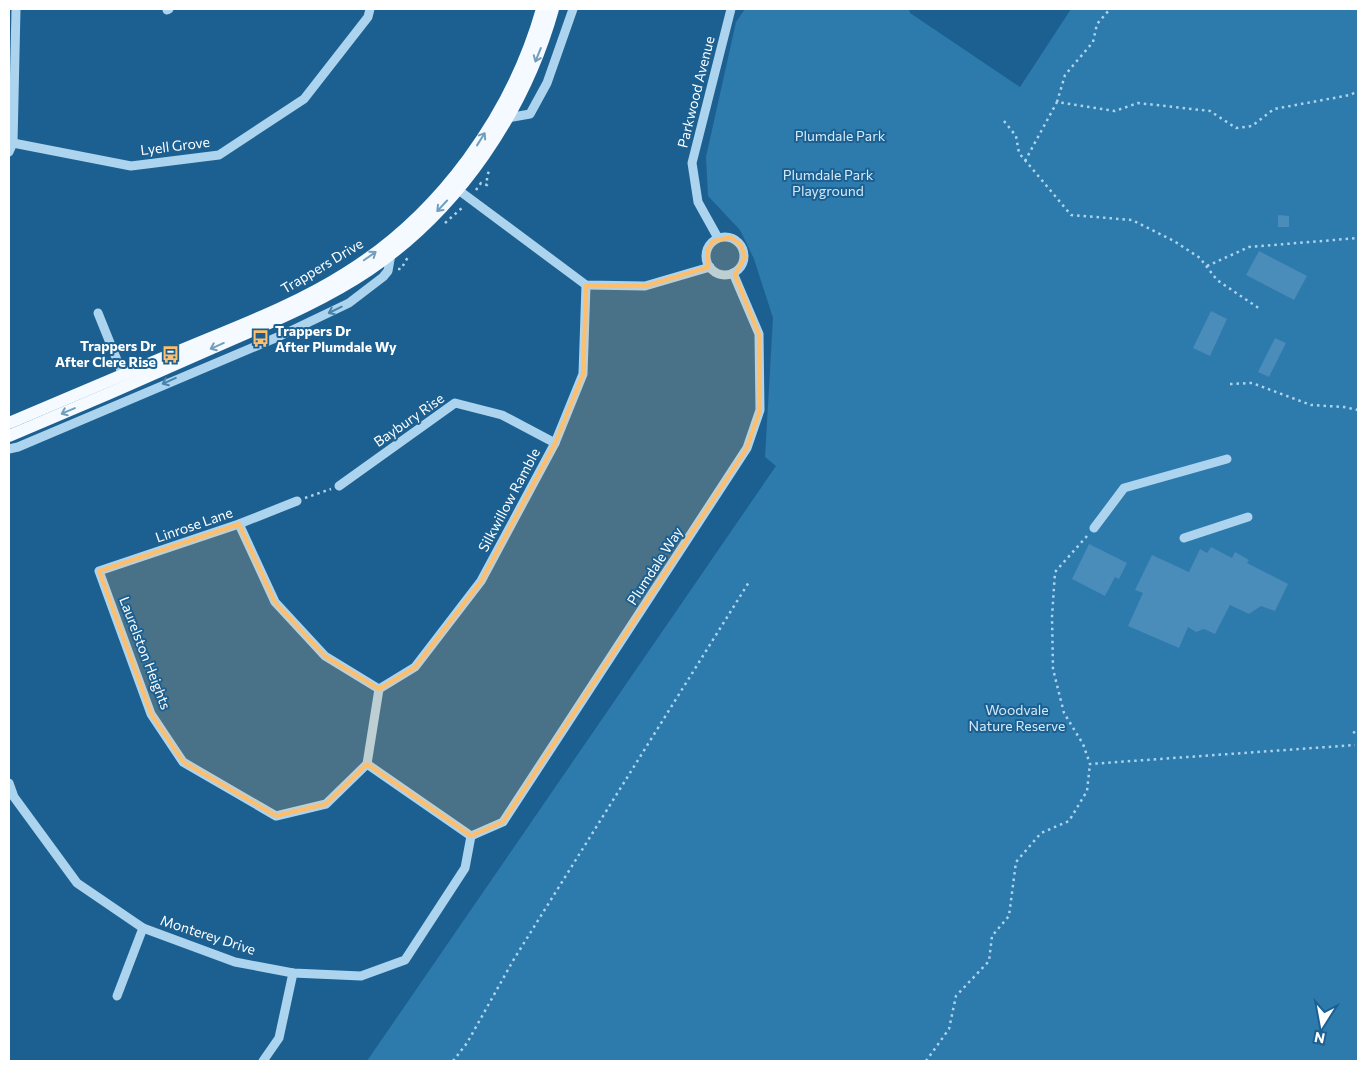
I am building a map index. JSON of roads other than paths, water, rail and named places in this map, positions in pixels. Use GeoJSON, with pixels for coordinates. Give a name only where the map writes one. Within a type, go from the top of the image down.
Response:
{"type":"FeatureCollection","features":[{"type":"Feature","properties":{"kind":"main road","name":"Trappers Drive"},"geometry":{"type":"LineString","coordinates":[[9,423],[271,313],[347,272],[379,250],[453,187],[514,82],[530,46],[542,9]]}},
{"type":"Feature","properties":{"kind":"main road","name":"Trappers Drive"},"geometry":{"type":"LineString","coordinates":[[9,436],[312,304],[369,270],[391,254],[407,241],[453,187],[507,118],[540,52],[553,9]]}},
{"type":"Feature","properties":{"kind":"street"},"geometry":{"type":"LineString","coordinates":[[11,148],[16,9]]}},
{"type":"Feature","properties":{"kind":"street","name":"Lyell Grove"},"geometry":{"type":"LineString","coordinates":[[11,148],[131,166],[219,155],[304,99],[368,18],[370,9]]}},
{"type":"Feature","properties":{"kind":"street"},"geometry":{"type":"LineString","coordinates":[[507,118],[530,114],[547,83],[573,9]]}},
{"type":"Feature","properties":{"kind":"street","name":"Parkwood Avenue"},"geometry":{"type":"LineString","coordinates":[[718,238],[698,202],[692,163],[731,9]]}},
{"type":"Feature","properties":{"kind":"street"},"geometry":{"type":"LineString","coordinates":[[453,187],[586,284],[644,286],[710,267]]}},
{"type":"Feature","properties":{"kind":"street"},"geometry":{"type":"LineString","coordinates":[[731,237],[737,240],[744,251],[743,264],[733,273],[720,274],[710,267],[707,262],[707,250],[718,238],[731,237]]}},
{"type":"Feature","properties":{"kind":"street"},"geometry":{"type":"LineString","coordinates":[[9,449],[18,447],[280,336],[349,303],[383,277],[388,271],[391,254]]}},
{"type":"Feature","properties":{"kind":"street","name":"Plumdale Way"},"geometry":{"type":"LineString","coordinates":[[471,836],[503,822],[747,448],[760,410],[760,334],[733,273]]}},
{"type":"Feature","properties":{"kind":"street","name":"Silkwillow Ramble"},"geometry":{"type":"LineString","coordinates":[[379,689],[415,667],[481,581],[555,443],[583,374],[586,284]]}},
{"type":"Feature","properties":{"kind":"street"},"geometry":{"type":"LineString","coordinates":[[98,313],[124,375]]}},
{"type":"Feature","properties":{"kind":"street","name":"Baybury Rise"},"geometry":{"type":"LineString","coordinates":[[338,486],[455,403],[502,415],[555,443]]}},
{"type":"Feature","properties":{"kind":"street"},"geometry":{"type":"LineString","coordinates":[[1094,528],[1124,488],[1226,459]]}},
{"type":"Feature","properties":{"kind":"street","name":"Linrose Lane"},"geometry":{"type":"LineString","coordinates":[[99,571],[239,524],[297,501]]}},
{"type":"Feature","properties":{"kind":"street"},"geometry":{"type":"LineString","coordinates":[[1184,538],[1248,517]]}},
{"type":"Feature","properties":{"kind":"street"},"geometry":{"type":"LineString","coordinates":[[239,524],[275,602],[325,656],[379,689],[367,764],[471,836]]}},
{"type":"Feature","properties":{"kind":"street","name":"Laurelston Heights"},"geometry":{"type":"LineString","coordinates":[[99,571],[151,714],[183,762],[276,816],[326,804],[367,764]]}},
{"type":"Feature","properties":{"kind":"street","name":"Monterey Drive"},"geometry":{"type":"LineString","coordinates":[[9,783],[14,797],[77,883],[143,928],[235,962],[293,973],[361,976],[406,960],[464,868],[471,836]]}},
{"type":"Feature","properties":{"kind":"street"},"geometry":{"type":"LineString","coordinates":[[117,996],[143,928]]}},
{"type":"Feature","properties":{"kind":"street"},"geometry":{"type":"LineString","coordinates":[[263,1061],[279,1038],[293,973]]}},
{"type":"Feature","properties":{"kind":"place","name":"Trappers Dr After Plumdale Wy"},"geometry":{"type":"Point","coordinates":[261,339]}},
{"type":"Feature","properties":{"kind":"place","name":"Trappers Dr After Clere Rise"},"geometry":{"type":"Point","coordinates":[170,354]}},
{"type":"Feature","properties":{"kind":"park label","name":"Plumdale Park"},"geometry":{"type":"Point","coordinates":[840,136]}},
{"type":"Feature","properties":{"kind":"park label","name":"Plumdale Park Playground"},"geometry":{"type":"Point","coordinates":[828,184]}},
{"type":"Feature","properties":{"kind":"park label","name":"Woodvale Nature Reserve"},"geometry":{"type":"Point","coordinates":[1017,718]}}]}
